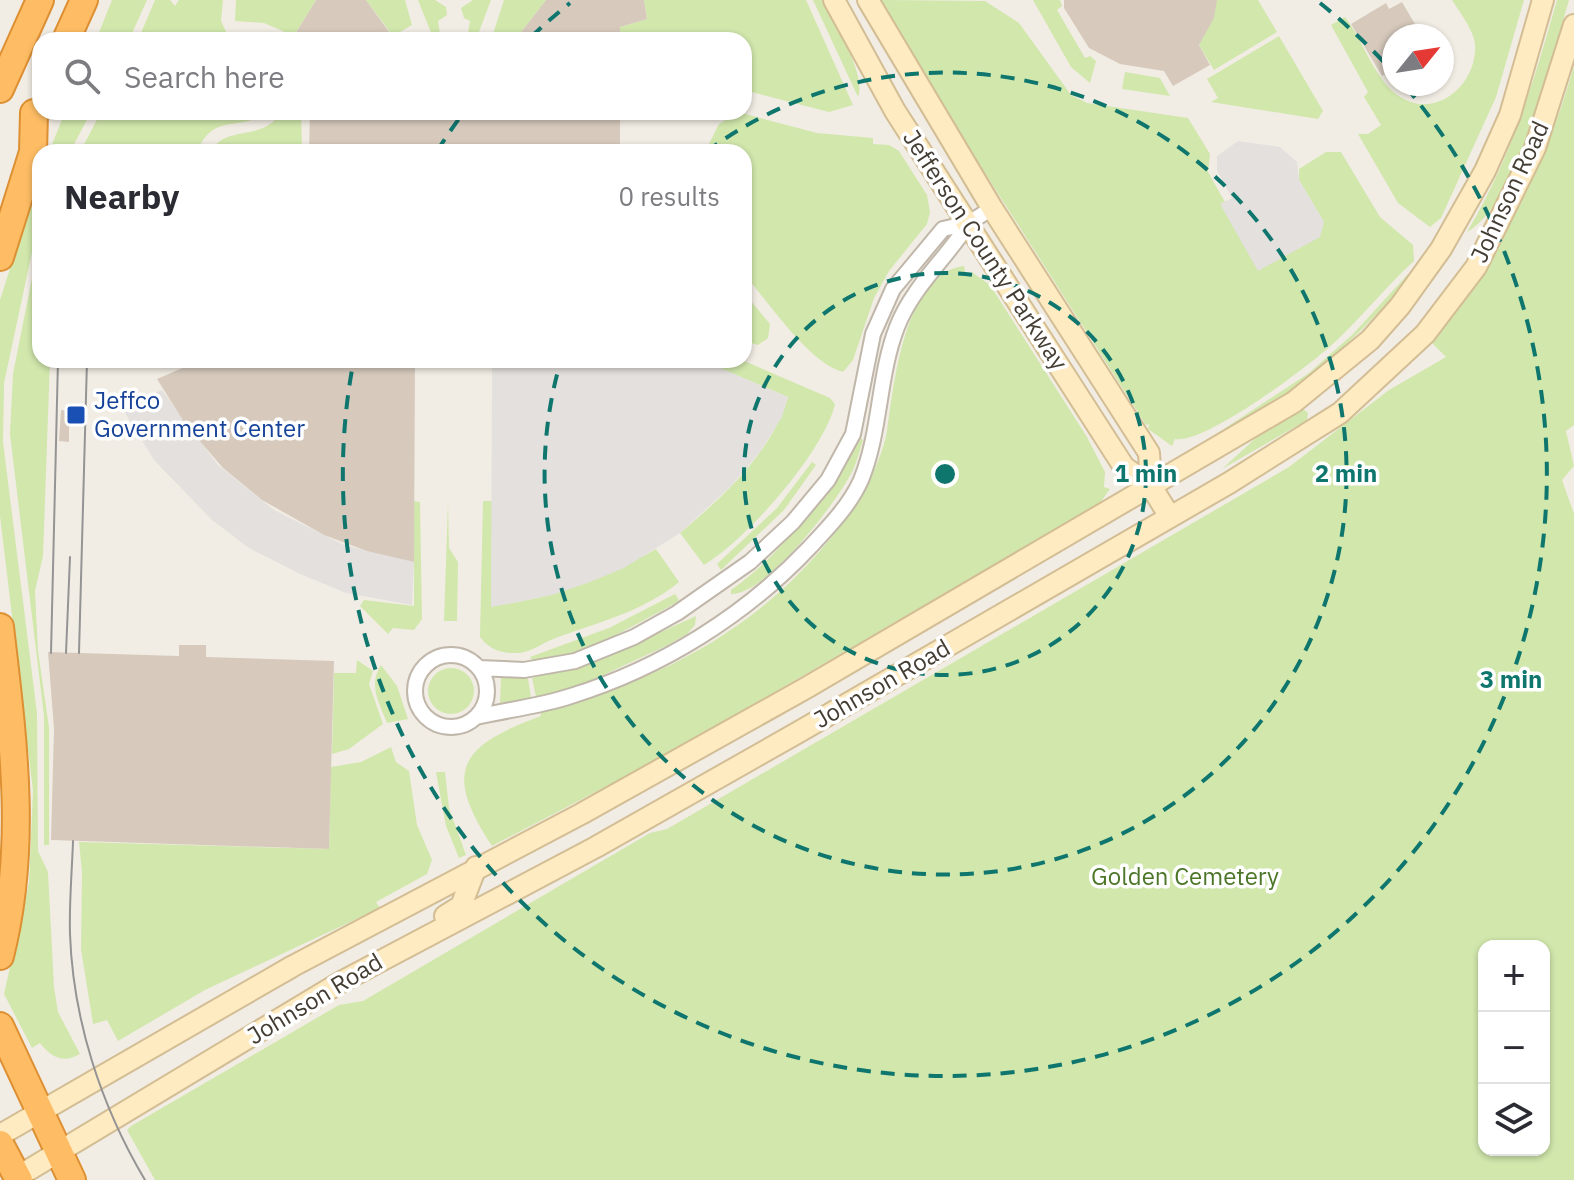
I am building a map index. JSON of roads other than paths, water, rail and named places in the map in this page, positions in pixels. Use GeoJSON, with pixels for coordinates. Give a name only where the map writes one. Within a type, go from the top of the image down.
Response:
{"type":"FeatureCollection","features":[{"type":"Feature","properties":{"kind":"highway"},"geometry":{"type":"LineString","coordinates":[[0,89],[40,0]]}},
{"type":"Feature","properties":{"kind":"highway"},"geometry":{"type":"LineString","coordinates":[[70,32],[84,0]]}},
{"type":"Feature","properties":{"kind":"highway"},"geometry":{"type":"LineString","coordinates":[[0,191],[32,117]]}},
{"type":"Feature","properties":{"kind":"highway"},"geometry":{"type":"LineString","coordinates":[[34,144],[36,120]]}},
{"type":"Feature","properties":{"kind":"highway"},"geometry":{"type":"LineString","coordinates":[[0,257],[32,155]]}},
{"type":"Feature","properties":{"kind":"highway"},"geometry":{"type":"LineString","coordinates":[[0,627],[16,763],[13,892],[0,956]]}},
{"type":"Feature","properties":{"kind":"highway"},"geometry":{"type":"LineString","coordinates":[[0,1026],[72,1180]]}},
{"type":"Feature","properties":{"kind":"highway"},"geometry":{"type":"LineString","coordinates":[[0,1144],[16,1179]]}},
{"type":"Feature","properties":{"kind":"main road","name":"Jefferson County Parkway"},"geometry":{"type":"LineString","coordinates":[[834,0],[895,111],[1124,467],[1151,486],[1170,517]]}},
{"type":"Feature","properties":{"kind":"main road","name":"Jefferson County Parkway"},"geometry":{"type":"LineString","coordinates":[[868,0],[992,208],[1149,453],[1151,486]]}},
{"type":"Feature","properties":{"kind":"main road","name":"Johnson Road"},"geometry":{"type":"LineString","coordinates":[[0,1135],[136,1054],[476,867],[581,814],[806,688],[1294,402],[1344,363],[1400,306],[1441,249],[1485,171],[1510,115],[1543,0]]}},
{"type":"Feature","properties":{"kind":"main road","name":"Johnson Road"},"geometry":{"type":"LineString","coordinates":[[16,1179],[341,982],[609,839],[1170,517],[1340,413],[1434,323],[1476,267],[1522,179],[1545,120],[1574,25]]}},
{"type":"Feature","properties":{"kind":"main road"},"geometry":{"type":"LineString","coordinates":[[341,982],[461,906],[476,867]]}},
{"type":"Feature","properties":{"kind":"street"},"geometry":{"type":"LineString","coordinates":[[969,223],[954,246],[927,275],[896,328],[872,449],[859,483],[832,524],[787,572],[725,621],[681,649],[608,682],[568,697],[476,717],[456,727],[436,724],[420,711],[415,691],[420,673],[436,658],[456,655],[479,668],[524,670],[575,661],[634,637],[706,594],[750,562],[793,522],[828,480],[853,434],[873,334],[893,289],[937,234],[969,223],[992,208]]}},
{"type":"Feature","properties":{"kind":"street"},"geometry":{"type":"LineString","coordinates":[[861,397],[879,403]]}},
{"type":"Feature","properties":{"kind":"street"},"geometry":{"type":"LineString","coordinates":[[476,717],[486,700],[487,689],[479,668]]}},
{"type":"Feature","properties":{"kind":"tram line"},"geometry":{"type":"LineString","coordinates":[[51,653],[58,368]]}},
{"type":"Feature","properties":{"kind":"tram line"},"geometry":{"type":"LineString","coordinates":[[79,653],[87,368]]}},
{"type":"Feature","properties":{"kind":"tram line"},"geometry":{"type":"LineString","coordinates":[[66,653],[70,557]]}},
{"type":"Feature","properties":{"kind":"tram line"},"geometry":{"type":"LineString","coordinates":[[73,841],[70,934],[83,1030],[115,1122],[145,1180]]}},
{"type":"Feature","properties":{"kind":"place","name":"Jeffco Government Center"},"geometry":{"type":"Point","coordinates":[76,415]}},
{"type":"Feature","properties":{"kind":"park label","name":"Golden Cemetery"},"geometry":{"type":"Point","coordinates":[1185,877]}}]}
